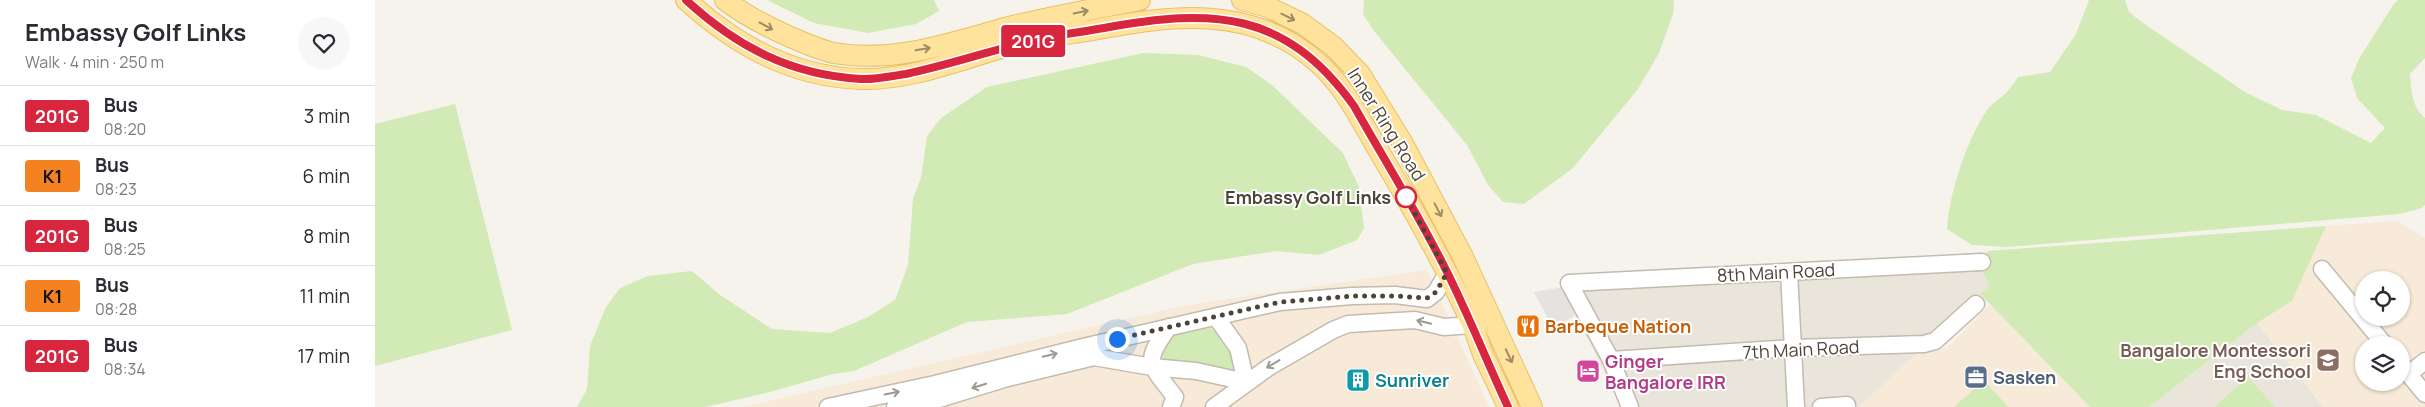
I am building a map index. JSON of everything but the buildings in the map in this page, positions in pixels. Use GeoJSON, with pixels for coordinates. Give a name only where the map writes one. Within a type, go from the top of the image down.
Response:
{"type":"FeatureCollection","features":[{"type":"Feature","properties":{"kind":"main road","name":"Inner Ring Road"},"geometry":{"type":"LineString","coordinates":[[686,0],[711,22],[755,50],[783,64],[815,74],[863,79],[882,78],[941,67],[1021,43],[1141,21],[1193,16],[1259,26],[1293,43],[1317,62],[1337,83],[1354,106],[1423,226],[1473,325],[1483,353],[1508,407]]}},
{"type":"Feature","properties":{"kind":"main road"},"geometry":{"type":"LineString","coordinates":[[725,0],[766,26],[799,41],[832,53],[860,56],[935,47],[1015,26],[1140,0]]}},
{"type":"Feature","properties":{"kind":"main road","name":"Inner Ring Road"},"geometry":{"type":"LineString","coordinates":[[1242,0],[1268,7],[1303,24],[1333,46],[1360,74],[1402,142],[1463,257],[1532,407]]}},
{"type":"Feature","properties":{"kind":"street","name":"8th Main Road"},"geometry":{"type":"LineString","coordinates":[[1611,360],[1569,283],[1982,262]]}},
{"type":"Feature","properties":{"kind":"street"},"geometry":{"type":"LineString","coordinates":[[2322,269],[2378,336]]}},
{"type":"Feature","properties":{"kind":"street"},"geometry":{"type":"LineString","coordinates":[[1789,272],[1795,407]]}},
{"type":"Feature","properties":{"kind":"street"},"geometry":{"type":"LineString","coordinates":[[827,407],[935,384],[1280,302],[1352,296],[1427,298],[1436,292],[1447,273]]}},
{"type":"Feature","properties":{"kind":"street","name":"7th Main Road"},"geometry":{"type":"LineString","coordinates":[[1611,360],[1793,348],[1924,344],[1935,342],[1976,304]]}},
{"type":"Feature","properties":{"kind":"street"},"geometry":{"type":"LineString","coordinates":[[1216,317],[1238,348],[1246,382]]}},
{"type":"Feature","properties":{"kind":"street"},"geometry":{"type":"LineString","coordinates":[[1214,407],[1246,382],[1333,330],[1348,324],[1415,320],[1444,327],[1473,325]]}},
{"type":"Feature","properties":{"kind":"street"},"geometry":{"type":"LineString","coordinates":[[1169,327],[1153,348],[1152,367],[1175,397],[1171,407]]}},
{"type":"Feature","properties":{"kind":"street"},"geometry":{"type":"LineString","coordinates":[[895,407],[939,399],[1004,379],[1094,357],[1152,367],[1196,371],[1246,382]]}},
{"type":"Feature","properties":{"kind":"street"},"geometry":{"type":"LineString","coordinates":[[1611,360],[1630,407]]}},
{"type":"Feature","properties":{"kind":"street"},"geometry":{"type":"LineString","coordinates":[[2410,367],[2425,361]]}},
{"type":"Feature","properties":{"kind":"street"},"geometry":{"type":"LineString","coordinates":[[2410,375],[2425,394]]}},
{"type":"Feature","properties":{"kind":"street"},"geometry":{"type":"LineString","coordinates":[[1821,407],[1847,405]]}},
{"type":"Feature","properties":{"kind":"shaded area"},"geometry":{"type":"Polygon","coordinates":[[[2397,221],[2425,238],[2425,407],[2323,407],[2257,323],[2292,301],[2326,226],[2397,221]]]}},
{"type":"Feature","properties":{"kind":"shaded area"},"geometry":{"type":"Polygon","coordinates":[[[1980,265],[1989,286],[1859,407],[1621,407],[1565,291],[1980,265]]]}},
{"type":"Feature","properties":{"kind":"shaded area"},"geometry":{"type":"Polygon","coordinates":[[[1427,270],[1489,407],[742,407],[1187,305],[1427,270]]]}},
{"type":"Feature","properties":{"kind":"shaded area"},"geometry":{"type":"Polygon","coordinates":[[[1563,287],[1576,315],[1553,328],[1534,292],[1563,287]]]}},
{"type":"Feature","properties":{"kind":"shaded area","name":"Sasken"},"geometry":{"type":"Polygon","coordinates":[[[1990,305],[2090,407],[1859,407],[1914,355],[1947,348],[1990,305]]]}},
{"type":"Feature","properties":{"kind":"shaded area"},"geometry":{"type":"Polygon","coordinates":[[[2257,323],[2323,407],[2149,407],[2257,323]]]}},
{"type":"Feature","properties":{"kind":"green space"},"geometry":{"type":"Polygon","coordinates":[[[767,0],[934,0],[939,11],[916,24],[868,33],[814,23],[767,0]]]}},
{"type":"Feature","properties":{"kind":"green space"},"geometry":{"type":"Polygon","coordinates":[[[1364,0],[1674,0],[1673,14],[1659,53],[1638,89],[1573,168],[1524,204],[1503,202],[1488,185],[1467,145],[1374,31],[1363,14],[1364,0]]]}},
{"type":"Feature","properties":{"kind":"green space"},"geometry":{"type":"Polygon","coordinates":[[[2089,0],[2125,0],[2129,12],[2143,23],[2245,92],[2282,110],[2316,115],[2371,143],[2385,128],[2357,98],[2351,78],[2359,59],[2393,5],[2398,0],[2425,0],[2425,58],[2410,74],[2412,92],[2417,109],[2425,118],[2425,205],[2422,208],[2399,214],[2007,247],[1972,245],[1947,229],[1955,184],[1973,136],[1989,108],[2006,93],[2018,77],[2050,72],[2076,34],[2089,0]]]}},
{"type":"Feature","properties":{"kind":"green space"},"geometry":{"type":"Polygon","coordinates":[[[1143,53],[1198,55],[1246,67],[1272,85],[1343,153],[1359,187],[1364,228],[1357,240],[1319,255],[1276,251],[1193,264],[1067,314],[967,322],[854,371],[833,374],[770,392],[705,407],[577,407],[587,389],[590,346],[606,307],[620,288],[648,276],[692,271],[720,295],[772,329],[830,333],[868,317],[895,300],[908,265],[913,198],[921,178],[927,136],[941,118],[987,87],[1143,53]]]}},
{"type":"Feature","properties":{"kind":"green space"},"geometry":{"type":"Polygon","coordinates":[[[455,104],[512,330],[375,366],[375,124],[455,104]]]}},
{"type":"Feature","properties":{"kind":"green space"},"geometry":{"type":"Polygon","coordinates":[[[2326,226],[2292,301],[2257,323],[2149,407],[2090,407],[1980,294],[1989,286],[1980,265],[1988,251],[2326,226]]]}},
{"type":"Feature","properties":{"kind":"green space"},"geometry":{"type":"Polygon","coordinates":[[[1205,327],[1218,333],[1228,343],[1234,357],[1232,371],[1166,361],[1160,355],[1173,333],[1205,327]]]}},
{"type":"Feature","properties":{"kind":"green space"},"geometry":{"type":"Polygon","coordinates":[[[2248,377],[2275,407],[2214,407],[2248,377]]]}},
{"type":"Feature","properties":{"kind":"green space"},"geometry":{"type":"Polygon","coordinates":[[[1984,380],[2008,407],[1954,407],[1984,380]]]}},
{"type":"Feature","properties":{"kind":"bus line","name":"201G"},"geometry":{"type":"LineString","coordinates":[[686,0],[711,22],[755,50],[783,64],[815,74],[863,79],[882,78],[941,67],[1021,43],[1141,21],[1193,16],[1259,26],[1293,43],[1317,62],[1337,83],[1354,106],[1439,257],[1473,325],[1483,353],[1508,407]]}},
{"type":"Feature","properties":{"kind":"place","name":"Embassy Golf Links"},"geometry":{"type":"Point","coordinates":[1406,197]}},
{"type":"Feature","properties":{"kind":"place","name":"Barbeque Nation"},"geometry":{"type":"Point","coordinates":[1528,326]}},
{"type":"Feature","properties":{"kind":"place","name":"Bangalore Montessori Eng School"},"geometry":{"type":"Point","coordinates":[2328,360]}},
{"type":"Feature","properties":{"kind":"place","name":"Ginger Bangalore IRR"},"geometry":{"type":"Point","coordinates":[1588,371]}},
{"type":"Feature","properties":{"kind":"place","name":"Sasken"},"geometry":{"type":"Point","coordinates":[1976,377]}},
{"type":"Feature","properties":{"kind":"place","name":"Sunriver"},"geometry":{"type":"Point","coordinates":[1358,380]}},
{"type":"Feature","properties":{"kind":"route"},"geometry":{"type":"LineString","coordinates":[[1117,339],[1280,302],[1352,296],[1427,298],[1436,292],[1447,273],[1406,197]]}}]}
